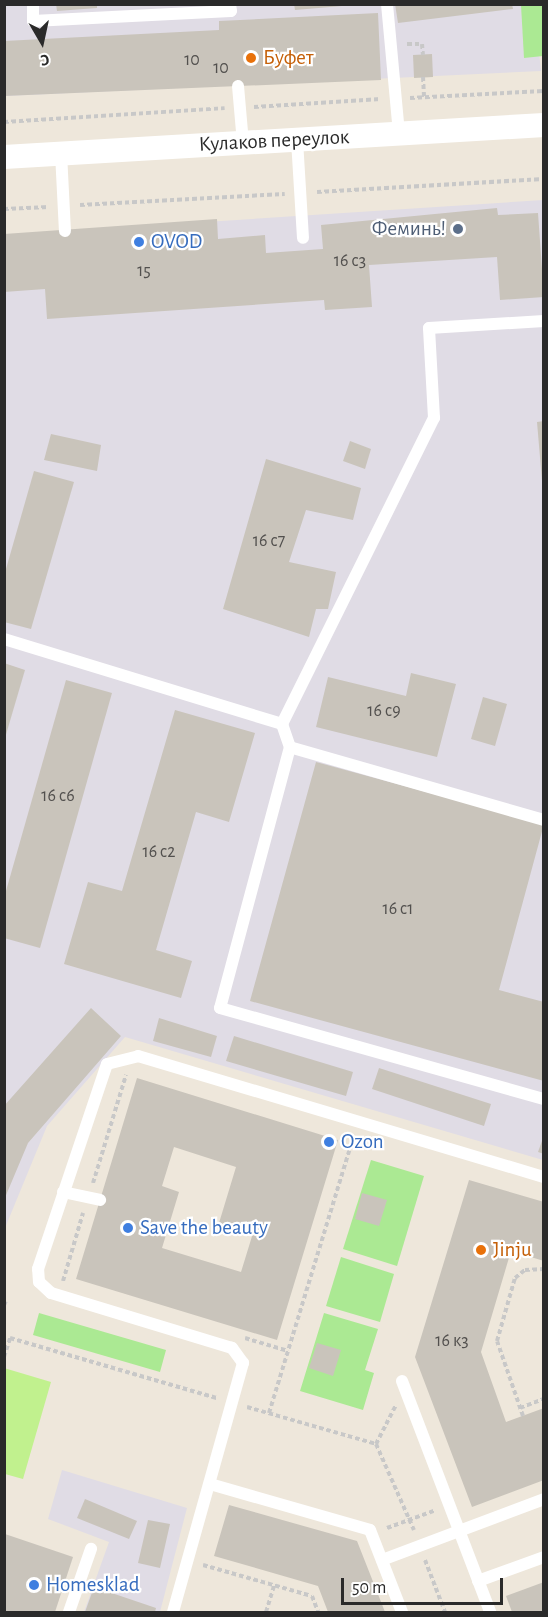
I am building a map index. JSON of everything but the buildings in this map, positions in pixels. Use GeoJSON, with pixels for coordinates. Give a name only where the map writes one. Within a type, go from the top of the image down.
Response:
{"type":"FeatureCollection","features":[{"type":"Feature","properties":{"kind":"street","name":"Кулаков переулок"},"geometry":{"type":"LineString","coordinates":[[4,156],[543,125]]}},
{"type":"Feature","properties":{"kind":"lane"},"geometry":{"type":"LineString","coordinates":[[33,4],[33,21],[231,12]]}},
{"type":"Feature","properties":{"kind":"lane"},"geometry":{"type":"LineString","coordinates":[[387,4],[398,99],[399,134]]}},
{"type":"Feature","properties":{"kind":"lane"},"geometry":{"type":"LineString","coordinates":[[238,86],[243,143]]}},
{"type":"Feature","properties":{"kind":"lane"},"geometry":{"type":"LineString","coordinates":[[297,140],[303,238]]}},
{"type":"Feature","properties":{"kind":"lane"},"geometry":{"type":"LineString","coordinates":[[61,153],[65,231]]}},
{"type":"Feature","properties":{"kind":"lane"},"geometry":{"type":"LineString","coordinates":[[543,321],[429,328],[434,418],[282,724],[290,747],[220,1008],[543,1099]]}},
{"type":"Feature","properties":{"kind":"lane"},"geometry":{"type":"LineString","coordinates":[[4,639],[282,724]]}},
{"type":"Feature","properties":{"kind":"lane"},"geometry":{"type":"LineString","coordinates":[[290,747],[543,820]]}},
{"type":"Feature","properties":{"kind":"lane"},"geometry":{"type":"LineString","coordinates":[[173,1612],[243,1363],[237,1351],[44,1288],[38,1269],[101,1071],[122,1056],[138,1056],[543,1177]]}},
{"type":"Feature","properties":{"kind":"lane"},"geometry":{"type":"LineString","coordinates":[[63,1192],[94,1199]]}},
{"type":"Feature","properties":{"kind":"lane"},"geometry":{"type":"LineString","coordinates":[[402,1382],[490,1612]]}},
{"type":"Feature","properties":{"kind":"lane"},"geometry":{"type":"LineString","coordinates":[[210,1484],[373,1534],[402,1612]]}},
{"type":"Feature","properties":{"kind":"lane"},"geometry":{"type":"LineString","coordinates":[[382,1560],[543,1499]]}},
{"type":"Feature","properties":{"kind":"lane"},"geometry":{"type":"LineString","coordinates":[[69,1612],[91,1549]]}},
{"type":"Feature","properties":{"kind":"lane"},"geometry":{"type":"LineString","coordinates":[[478,1581],[543,1557]]}},
{"type":"Feature","properties":{"kind":"path"},"geometry":{"type":"LineString","coordinates":[[392,44],[422,44],[423,55]]}},
{"type":"Feature","properties":{"kind":"path"},"geometry":{"type":"LineString","coordinates":[[423,77],[424,97]]}},
{"type":"Feature","properties":{"kind":"path"},"geometry":{"type":"LineString","coordinates":[[4,122],[543,91]]}},
{"type":"Feature","properties":{"kind":"path"},"geometry":{"type":"LineString","coordinates":[[4,209],[543,179]]}},
{"type":"Feature","properties":{"kind":"path"},"geometry":{"type":"LineString","coordinates":[[74,1286],[62,1282],[94,1199],[128,1066]]}},
{"type":"Feature","properties":{"kind":"path"},"geometry":{"type":"LineString","coordinates":[[343,1131],[365,1138]]}},
{"type":"Feature","properties":{"kind":"path"},"geometry":{"type":"LineString","coordinates":[[269,1413],[354,1134]]}},
{"type":"Feature","properties":{"kind":"path"},"geometry":{"type":"LineString","coordinates":[[523,1416],[497,1341],[515,1278],[525,1270],[543,1269]]}},
{"type":"Feature","properties":{"kind":"path"},"geometry":{"type":"LineString","coordinates":[[231,1334],[288,1351]]}},
{"type":"Feature","properties":{"kind":"path"},"geometry":{"type":"LineString","coordinates":[[4,1357],[10,1338],[376,1444],[386,1459]]}},
{"type":"Feature","properties":{"kind":"path"},"geometry":{"type":"LineString","coordinates":[[376,1444],[387,1415],[407,1394]]}},
{"type":"Feature","properties":{"kind":"path"},"geometry":{"type":"LineString","coordinates":[[520,1408],[543,1399]]}},
{"type":"Feature","properties":{"kind":"path"},"geometry":{"type":"LineString","coordinates":[[373,1534],[449,1505]]}},
{"type":"Feature","properties":{"kind":"path"},"geometry":{"type":"LineString","coordinates":[[188,1561],[312,1596],[318,1612]]}},
{"type":"Feature","properties":{"kind":"path"},"geometry":{"type":"LineString","coordinates":[[266,1612],[274,1585]]}},
{"type":"Feature","properties":{"kind":"shaded area"},"geometry":{"type":"Polygon","coordinates":[[[4,5],[534,5],[541,71],[5,96],[4,5]]]}},
{"type":"Feature","properties":{"kind":"shaded area"},"geometry":{"type":"Polygon","coordinates":[[[543,200],[543,1160],[125,1037],[47,1126],[5,1228],[5,235],[543,200]]]}},
{"type":"Feature","properties":{"kind":"shaded area"},"geometry":{"type":"Polygon","coordinates":[[[62,1470],[187,1508],[160,1612],[84,1612],[109,1542],[48,1519],[62,1470]]]}},
{"type":"Feature","properties":{"kind":"green space"},"geometry":{"type":"Polygon","coordinates":[[[521,5],[543,5],[543,56],[524,58],[521,5]]]}},
{"type":"Feature","properties":{"kind":"green space"},"geometry":{"type":"Polygon","coordinates":[[[371,1160],[424,1176],[397,1266],[343,1249],[371,1160]]]}},
{"type":"Feature","properties":{"kind":"green space"},"geometry":{"type":"Polygon","coordinates":[[[341,1257],[394,1274],[380,1322],[326,1306],[341,1257]]]}},
{"type":"Feature","properties":{"kind":"green space"},"geometry":{"type":"Polygon","coordinates":[[[39,1313],[166,1350],[160,1372],[33,1335],[39,1313]]]}},
{"type":"Feature","properties":{"kind":"green space"},"geometry":{"type":"Polygon","coordinates":[[[324,1313],[378,1329],[365,1370],[374,1373],[363,1410],[300,1391],[324,1313]]]}},
{"type":"Feature","properties":{"kind":"green space"},"geometry":{"type":"Polygon","coordinates":[[[4,1368],[51,1382],[23,1479],[5,1474],[4,1368]]]}},
{"type":"Feature","properties":{"kind":"place","name":"Буфет"},"geometry":{"type":"Point","coordinates":[251,58]}},
{"type":"Feature","properties":{"kind":"place","name":"Феминь!"},"geometry":{"type":"Point","coordinates":[458,229]}},
{"type":"Feature","properties":{"kind":"place","name":"OVOD"},"geometry":{"type":"Point","coordinates":[139,242]}},
{"type":"Feature","properties":{"kind":"place","name":"Ozon"},"geometry":{"type":"Point","coordinates":[329,1142]}},
{"type":"Feature","properties":{"kind":"place","name":"Save the beauty"},"geometry":{"type":"Point","coordinates":[128,1228]}},
{"type":"Feature","properties":{"kind":"place","name":"Jinju"},"geometry":{"type":"Point","coordinates":[481,1250]}},
{"type":"Feature","properties":{"kind":"place","name":"Homesklad"},"geometry":{"type":"Point","coordinates":[34,1585]}}]}
